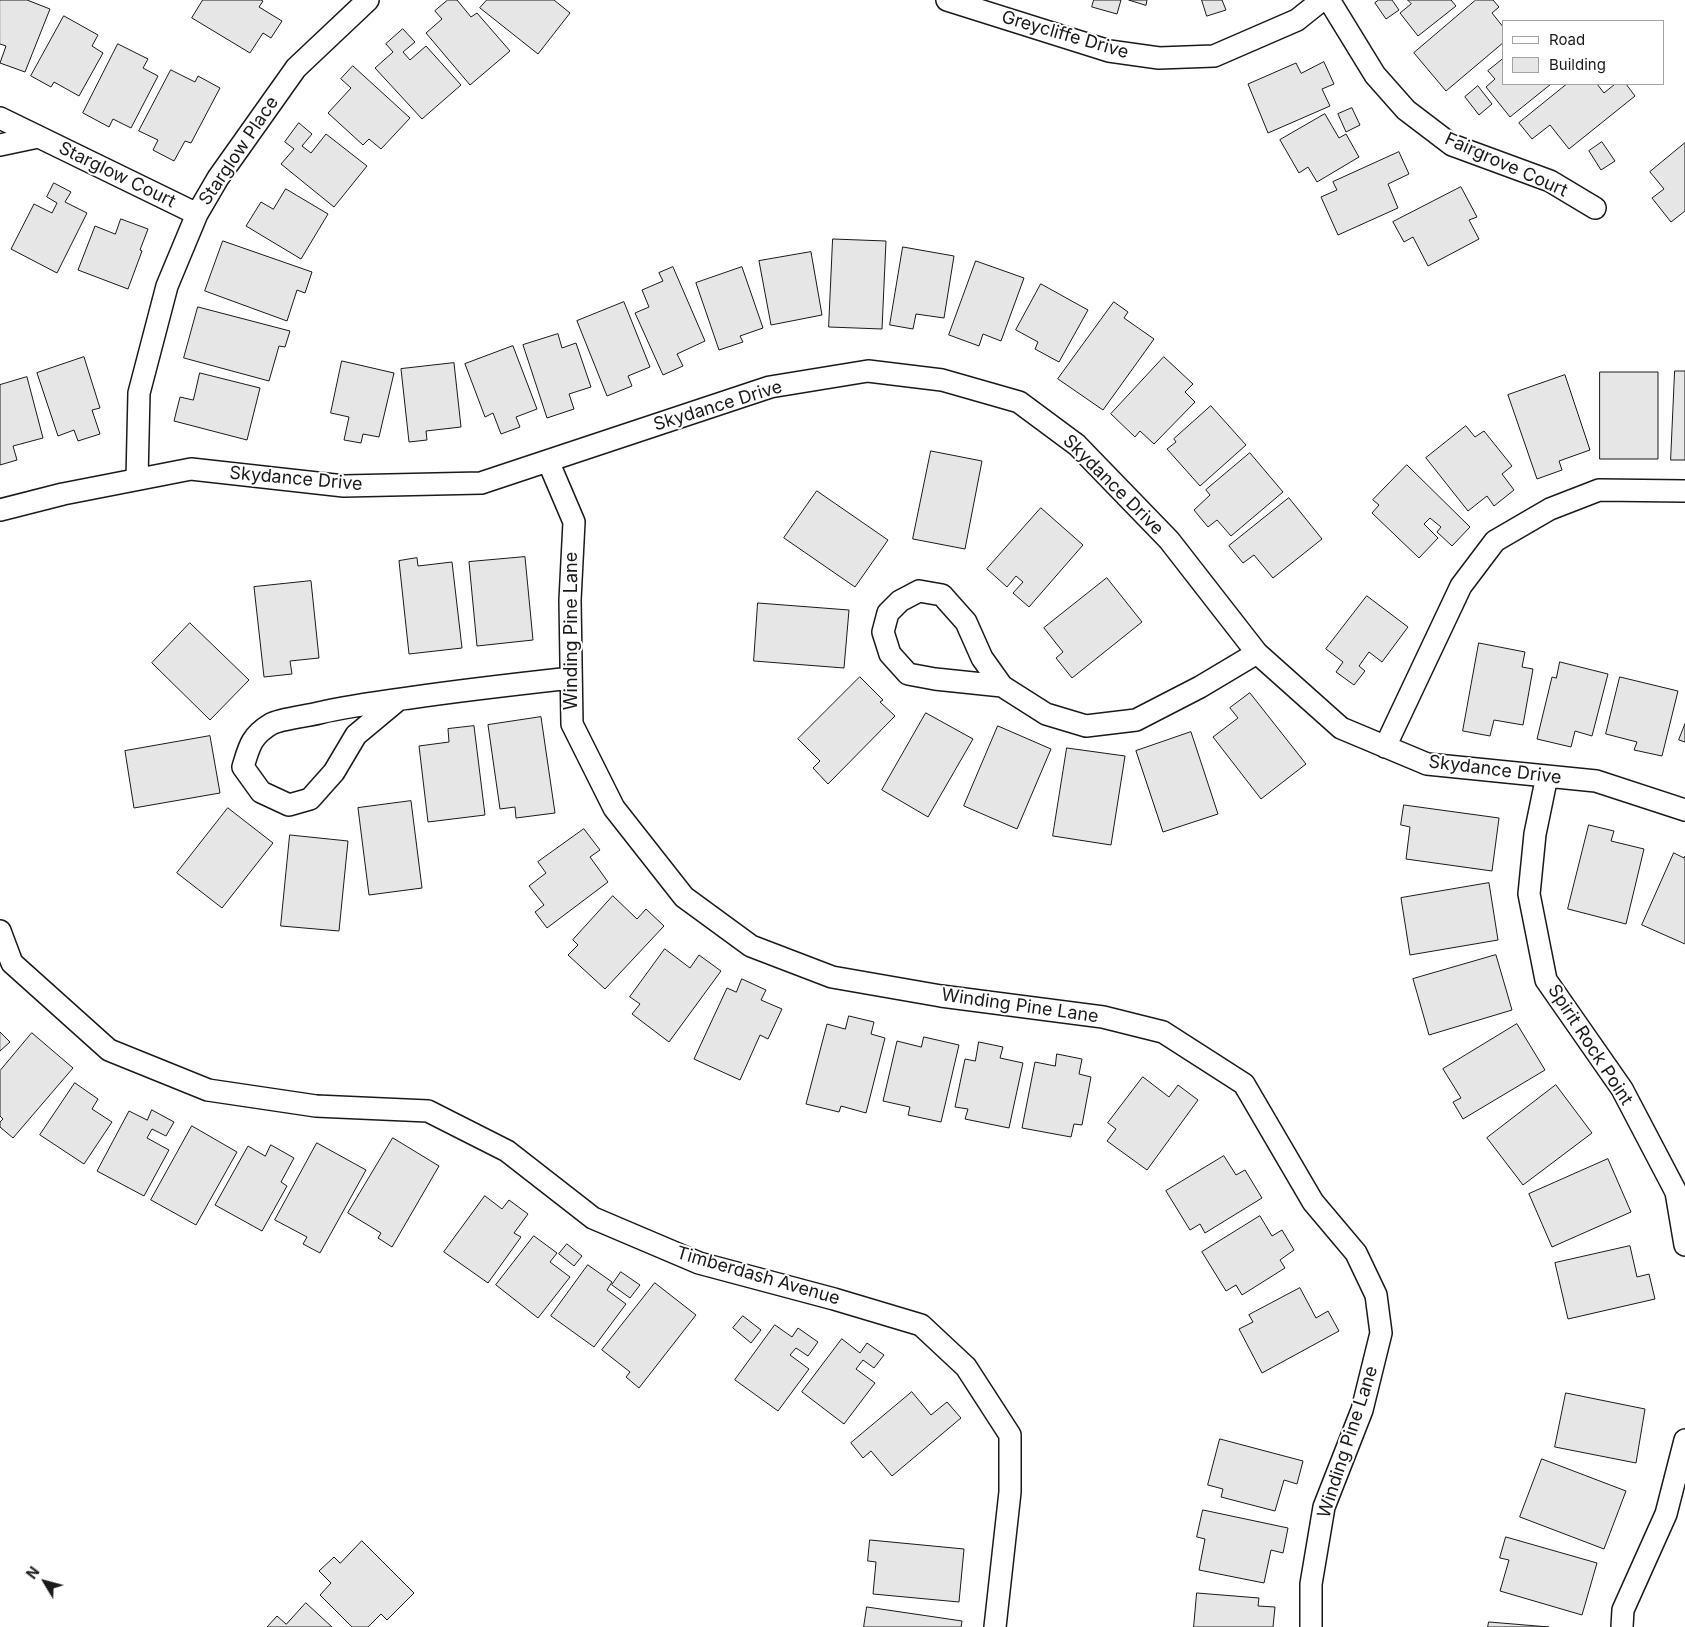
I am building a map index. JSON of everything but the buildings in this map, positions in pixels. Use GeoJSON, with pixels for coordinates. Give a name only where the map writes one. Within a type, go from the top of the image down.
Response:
{"type":"FeatureCollection","features":[{"type":"Feature","properties":{"kind":"street","name":"Starglow Place"},"geometry":{"type":"LineString","coordinates":[[137,480],[139,393],[167,286],[197,214],[218,178],[296,68],[368,0]]}},
{"type":"Feature","properties":{"kind":"street","name":"Greycliffe Drive"},"geometry":{"type":"LineString","coordinates":[[947,0],[1109,51],[1159,58],[1214,56],[1297,20],[1322,0]]}},
{"type":"Feature","properties":{"kind":"street","name":"Fairgrove Court"},"geometry":{"type":"LineString","coordinates":[[1330,0],[1375,75],[1406,110],[1452,145],[1550,181],[1596,208]]}},
{"type":"Feature","properties":{"kind":"street","name":"Starglow Court"},"geometry":{"type":"LineString","coordinates":[[0,118],[197,214]]}},
{"type":"Feature","properties":{"kind":"street","name":"Starglow Court"},"geometry":{"type":"LineString","coordinates":[[0,145],[38,137]]}},
{"type":"Feature","properties":{"kind":"street","name":"Skydance Drive"},"geometry":{"type":"LineString","coordinates":[[0,510],[62,494],[191,469],[344,486],[481,483],[770,387],[868,371],[942,380],[1019,402],[1077,445],[1169,540],[1257,653],[1342,728],[1427,764],[1596,781],[1685,810]]}},
{"type":"Feature","properties":{"kind":"street","name":"Winding Pine Lane"},"geometry":{"type":"LineString","coordinates":[[548,462],[574,522],[570,600],[572,724],[614,808],[684,898],[751,946],[832,977],[941,996],[1103,1017],[1163,1032],[1244,1084],[1312,1202],[1356,1253],[1376,1295],[1381,1333],[1362,1410],[1324,1508],[1311,1584],[1311,1627]]}},
{"type":"Feature","properties":{"kind":"street"},"geometry":{"type":"LineString","coordinates":[[1385,747],[1460,586],[1494,541],[1550,509],[1598,490],[1685,491]]}},
{"type":"Feature","properties":{"kind":"street"},"geometry":{"type":"LineString","coordinates":[[1002,686],[935,679],[908,674],[890,654],[883,632],[888,614],[900,601],[919,591],[942,595],[966,622],[982,658],[1002,686],[1046,714],[1086,726],[1136,720],[1200,687],[1257,653]]}},
{"type":"Feature","properties":{"kind":"street"},"geometry":{"type":"LineString","coordinates":[[398,700],[356,735],[334,772],[310,799],[289,805],[262,792],[243,767],[251,740],[272,724],[338,709],[398,700],[473,689],[571,678]]}},
{"type":"Feature","properties":{"kind":"street","name":"Spirit Rock Point"},"geometry":{"type":"LineString","coordinates":[[1547,776],[1535,834],[1529,894],[1546,980],[1622,1089],[1656,1153],[1676,1192],[1685,1246]]}},
{"type":"Feature","properties":{"kind":"street","name":"Timberdash Avenue"},"geometry":{"type":"LineString","coordinates":[[0,930],[12,963],[109,1050],[208,1090],[316,1106],[428,1111],[507,1152],[593,1218],[699,1263],[834,1299],[921,1325],[966,1367],[1010,1435],[1010,1492],[995,1627]]}},
{"type":"Feature","properties":{"kind":"street"},"geometry":{"type":"LineString","coordinates":[[1622,1627],[1623,1610],[1666,1514],[1685,1440]]}}]}
